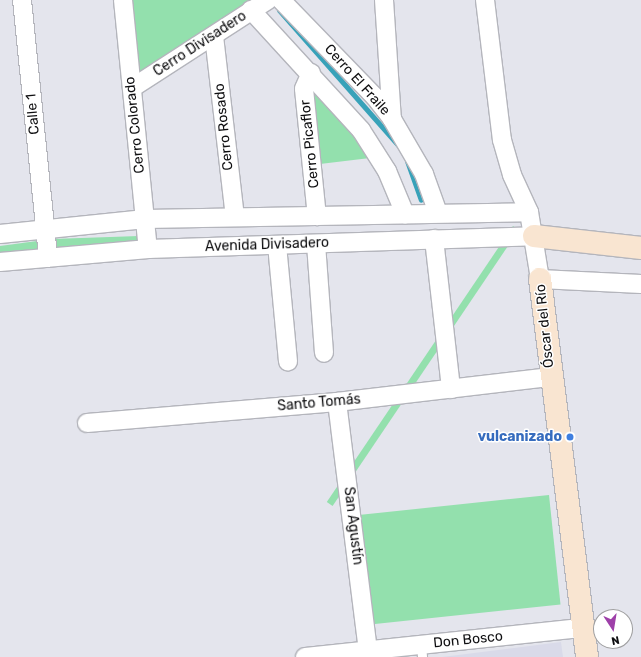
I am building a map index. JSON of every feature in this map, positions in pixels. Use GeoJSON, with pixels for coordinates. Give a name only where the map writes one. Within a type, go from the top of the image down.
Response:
{"type":"FeatureCollection","features":[{"type":"Feature","properties":{"kind":"street","name":"Calle 1"},"geometry":{"type":"LineString","coordinates":[[22,0],[48,258]]}},
{"type":"Feature","properties":{"kind":"street","name":"Cerro Colorado"},"geometry":{"type":"LineString","coordinates":[[123,0],[148,250]]}},
{"type":"Feature","properties":{"kind":"street","name":"Cerro Divisadero"},"geometry":{"type":"LineString","coordinates":[[132,88],[268,0]]}},
{"type":"Feature","properties":{"kind":"street","name":"Cerro El Fraile"},"geometry":{"type":"LineString","coordinates":[[281,0],[375,97],[392,119],[424,174],[438,214]]}},
{"type":"Feature","properties":{"kind":"street"},"geometry":{"type":"LineString","coordinates":[[384,0],[392,119]]}},
{"type":"Feature","properties":{"kind":"street","name":"Óscar del Río"},"geometry":{"type":"LineString","coordinates":[[485,0],[502,140],[512,175],[529,212],[534,236],[587,657]]}},
{"type":"Feature","properties":{"kind":"street"},"geometry":{"type":"LineString","coordinates":[[251,10],[311,73],[361,130],[388,171],[405,214]]}},
{"type":"Feature","properties":{"kind":"street","name":"Cerro Rosado"},"geometry":{"type":"LineString","coordinates":[[214,36],[235,218]]}},
{"type":"Feature","properties":{"kind":"street","name":"Cerro Picaflor"},"geometry":{"type":"LineString","coordinates":[[311,73],[304,89],[317,216]]}},
{"type":"Feature","properties":{"kind":"street","name":"Avenida Divisadero"},"geometry":{"type":"LineString","coordinates":[[0,234],[44,228],[145,219],[529,212]]}},
{"type":"Feature","properties":{"kind":"street","name":"Avenida Divisadero"},"geometry":{"type":"LineString","coordinates":[[0,262],[148,250],[534,236]]}},
{"type":"Feature","properties":{"kind":"street"},"geometry":{"type":"LineString","coordinates":[[534,236],[641,248]]}},
{"type":"Feature","properties":{"kind":"street"},"geometry":{"type":"LineString","coordinates":[[434,240],[451,389]]}},
{"type":"Feature","properties":{"kind":"street"},"geometry":{"type":"LineString","coordinates":[[316,244],[324,353]]}},
{"type":"Feature","properties":{"kind":"street"},"geometry":{"type":"LineString","coordinates":[[277,245],[288,361]]}},
{"type":"Feature","properties":{"kind":"street"},"geometry":{"type":"LineString","coordinates":[[540,279],[641,284]]}},
{"type":"Feature","properties":{"kind":"street","name":"Santo Tomás"},"geometry":{"type":"LineString","coordinates":[[87,423],[337,402],[551,377]]}},
{"type":"Feature","properties":{"kind":"street","name":"San Agustín"},"geometry":{"type":"LineString","coordinates":[[337,402],[368,650]]}},
{"type":"Feature","properties":{"kind":"street","name":"Don Bosco"},"geometry":{"type":"LineString","coordinates":[[305,657],[368,650],[422,651],[583,628]]}},
{"type":"Feature","properties":{"kind":"shaded area"},"geometry":{"type":"Polygon","coordinates":[[[561,642],[563,657],[442,657],[561,642]]]}},
{"type":"Feature","properties":{"kind":"green space"},"geometry":{"type":"Polygon","coordinates":[[[128,0],[256,0],[134,83],[128,0]]]}},
{"type":"Feature","properties":{"kind":"green space"},"geometry":{"type":"Polygon","coordinates":[[[315,92],[358,135],[370,158],[320,164],[312,97],[315,92]]]}},
{"type":"Feature","properties":{"kind":"green space"},"geometry":{"type":"Polygon","coordinates":[[[513,226],[519,230],[333,506],[327,502],[513,226]]]}},
{"type":"Feature","properties":{"kind":"green space"},"geometry":{"type":"Polygon","coordinates":[[[139,236],[143,243],[0,256],[0,246],[52,239],[139,236]]]}},
{"type":"Feature","properties":{"kind":"green space"},"geometry":{"type":"Polygon","coordinates":[[[549,495],[560,604],[373,624],[361,515],[549,495]]]}},
{"type":"Feature","properties":{"kind":"waterway"},"geometry":{"type":"LineString","coordinates":[[279,10],[398,145]]}},
{"type":"Feature","properties":{"kind":"waterway"},"geometry":{"type":"LineString","coordinates":[[407,161],[421,200]]}},
{"type":"Feature","properties":{"kind":"place","name":"vulcanizado"},"geometry":{"type":"Point","coordinates":[570,437]}}]}
